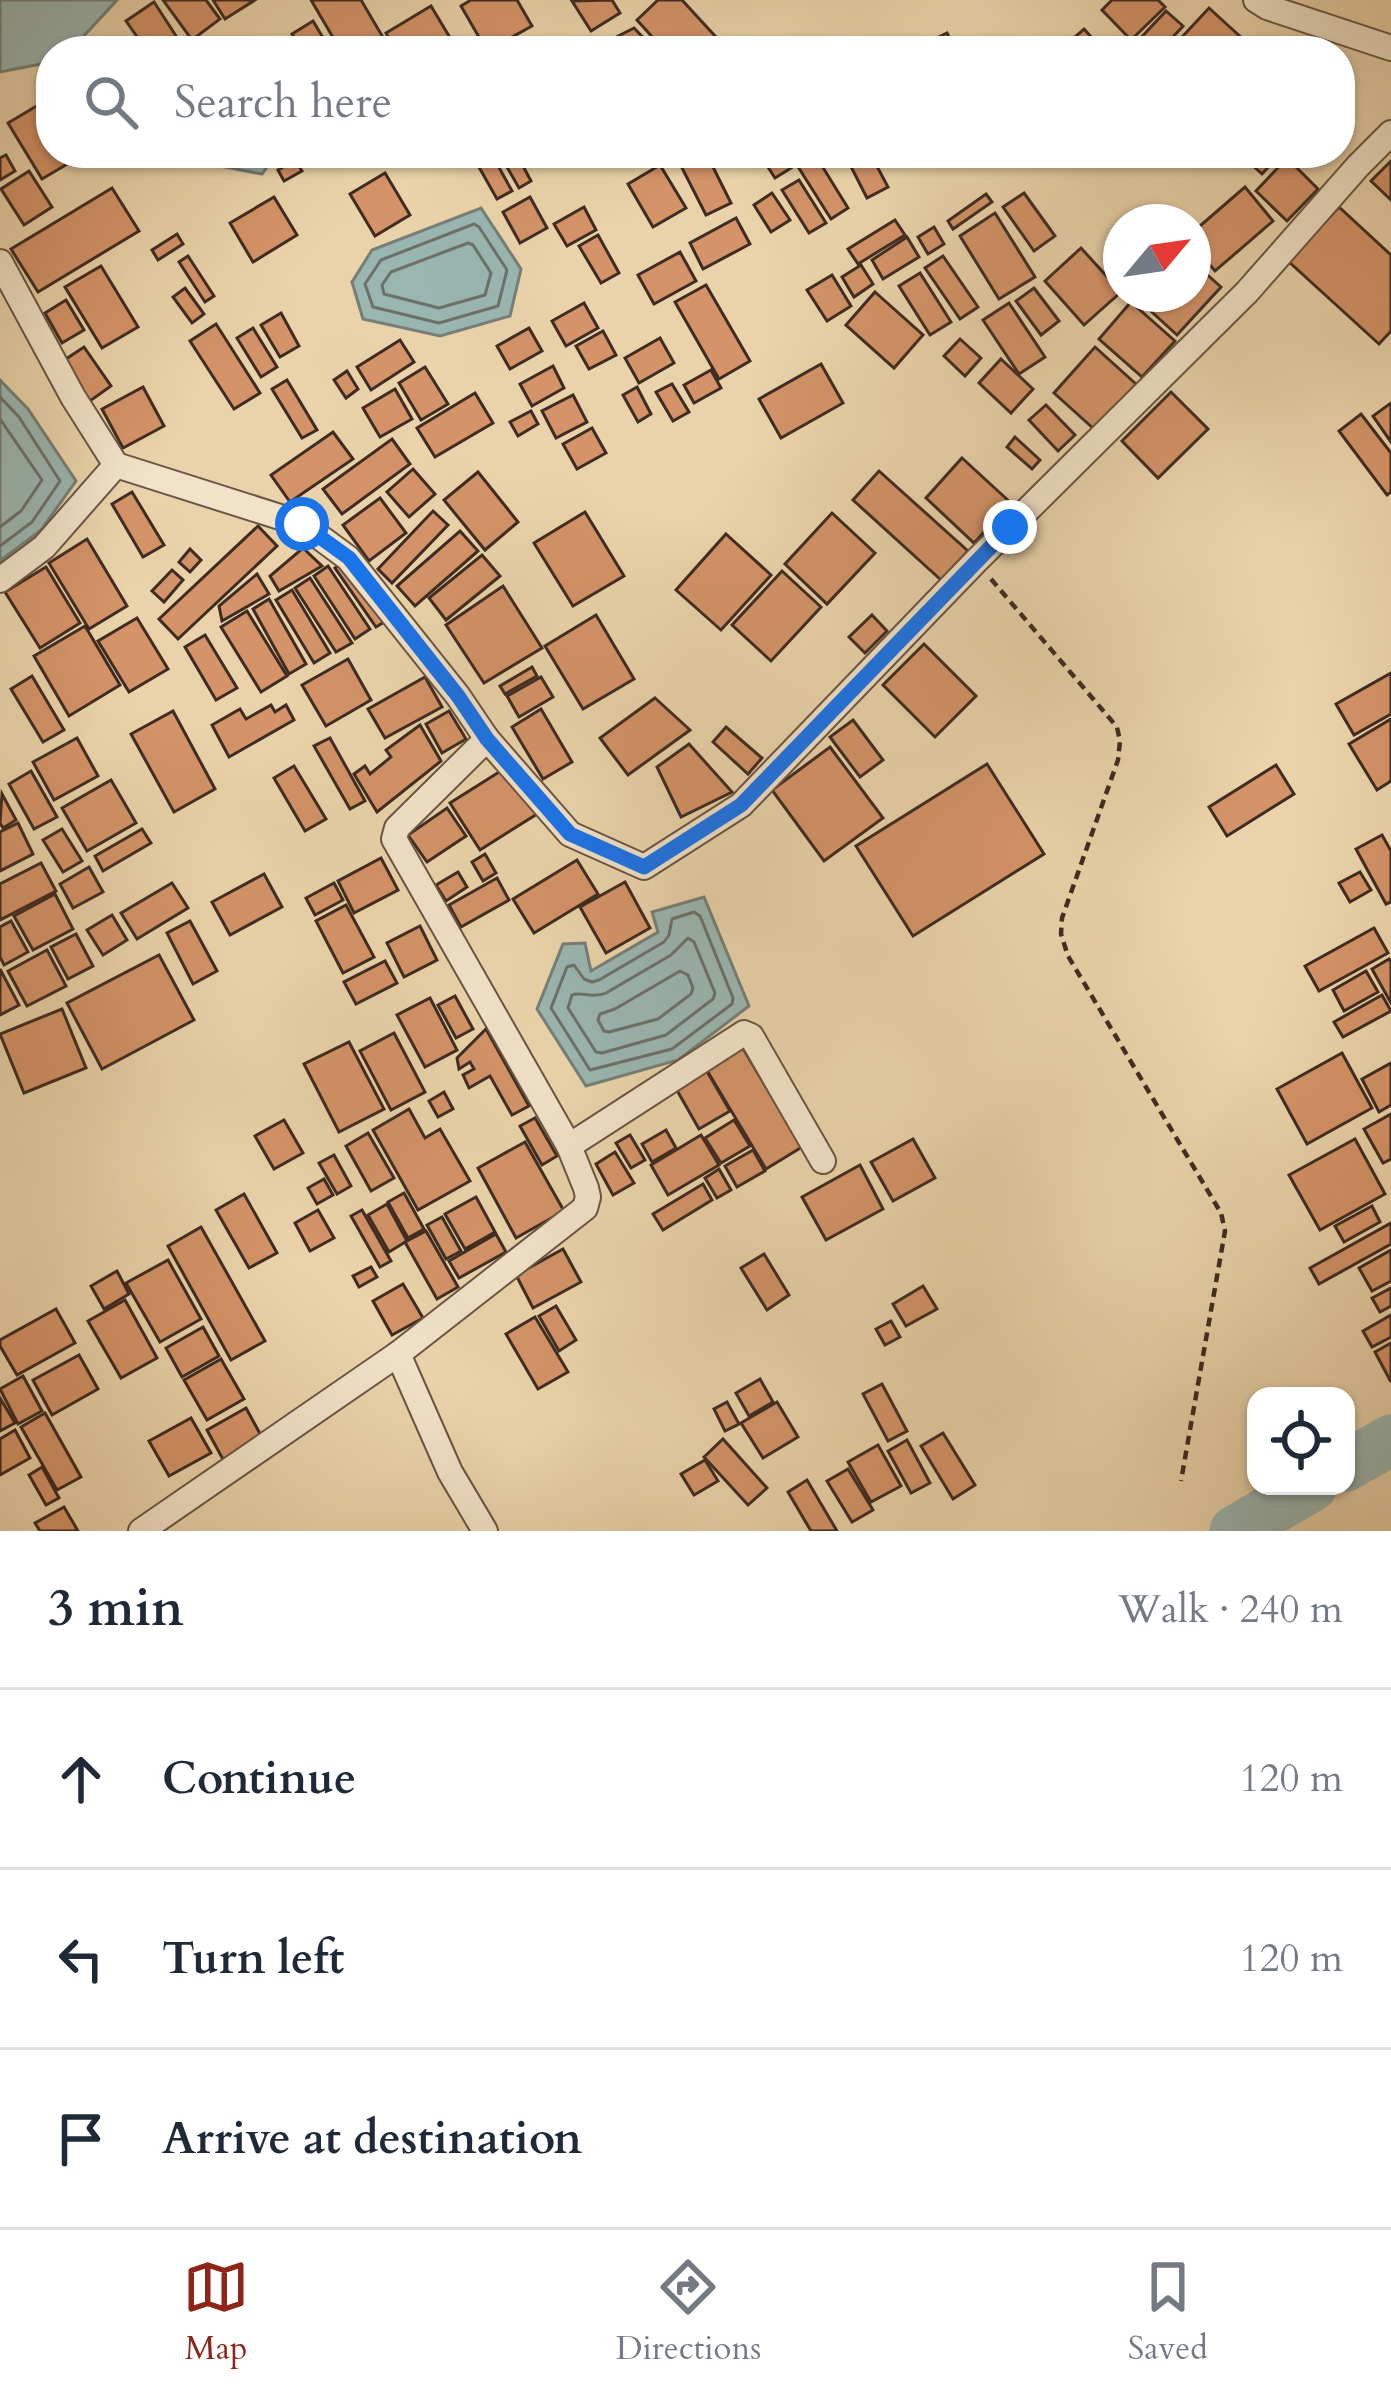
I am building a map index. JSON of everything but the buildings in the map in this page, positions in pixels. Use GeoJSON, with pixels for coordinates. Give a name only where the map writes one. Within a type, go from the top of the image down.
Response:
{"type":"FeatureCollection","features":[{"type":"Feature","properties":{"kind":"street"},"geometry":{"type":"LineString","coordinates":[[1256,0],[1391,48]]}},
{"type":"Feature","properties":{"kind":"street"},"geometry":{"type":"LineString","coordinates":[[0,262],[116,465],[302,524],[349,558],[487,739],[570,834],[644,867],[741,805],[976,561],[1247,292],[1391,133]]}},
{"type":"Feature","properties":{"kind":"street"},"geometry":{"type":"LineString","coordinates":[[0,580],[44,547],[116,465]]}},
{"type":"Feature","properties":{"kind":"street"},"geometry":{"type":"LineString","coordinates":[[141,1531],[398,1354],[585,1208],[586,1188],[569,1146],[394,838],[398,828],[487,739]]}},
{"type":"Feature","properties":{"kind":"street"},"geometry":{"type":"LineString","coordinates":[[569,1146],[743,1033],[751,1036],[824,1161]]}},
{"type":"Feature","properties":{"kind":"street"},"geometry":{"type":"LineString","coordinates":[[398,1354],[450,1472],[485,1531]]}},
{"type":"Feature","properties":{"kind":"path"},"geometry":{"type":"LineString","coordinates":[[976,561],[1117,727],[1118,760],[1062,918],[1061,934],[1068,956],[1221,1213],[1225,1231],[1181,1481]]}},
{"type":"Feature","properties":{"kind":"water"},"geometry":{"type":"Polygon","coordinates":[[[0,0],[117,0],[84,36],[36,36],[36,65],[0,72],[0,0]]]}},
{"type":"Feature","properties":{"kind":"water"},"geometry":{"type":"Polygon","coordinates":[[[230,168],[266,168],[262,174],[230,168]]]}},
{"type":"Feature","properties":{"kind":"water"},"geometry":{"type":"Polygon","coordinates":[[[481,208],[521,269],[510,316],[440,336],[363,319],[352,282],[372,250],[481,208]]]}},
{"type":"Feature","properties":{"kind":"water"},"geometry":{"type":"Polygon","coordinates":[[[0,380],[28,409],[76,481],[41,530],[0,561],[0,380]]]}},
{"type":"Feature","properties":{"kind":"water"},"geometry":{"type":"Polygon","coordinates":[[[704,897],[749,1006],[678,1060],[586,1086],[537,1009],[563,944],[585,943],[591,971],[658,932],[652,912],[704,897]]]}},
{"type":"Feature","properties":{"kind":"waterway"},"geometry":{"type":"LineString","coordinates":[[1355,1461],[1391,1440]]}},
{"type":"Feature","properties":{"kind":"waterway"},"geometry":{"type":"LineString","coordinates":[[1235,1531],[1297,1495]]}},
{"type":"Feature","properties":{"kind":"route"},"geometry":{"type":"LineString","coordinates":[[302,524],[349,558],[487,739],[570,834],[644,867],[741,805],[1010,527]]}}]}
